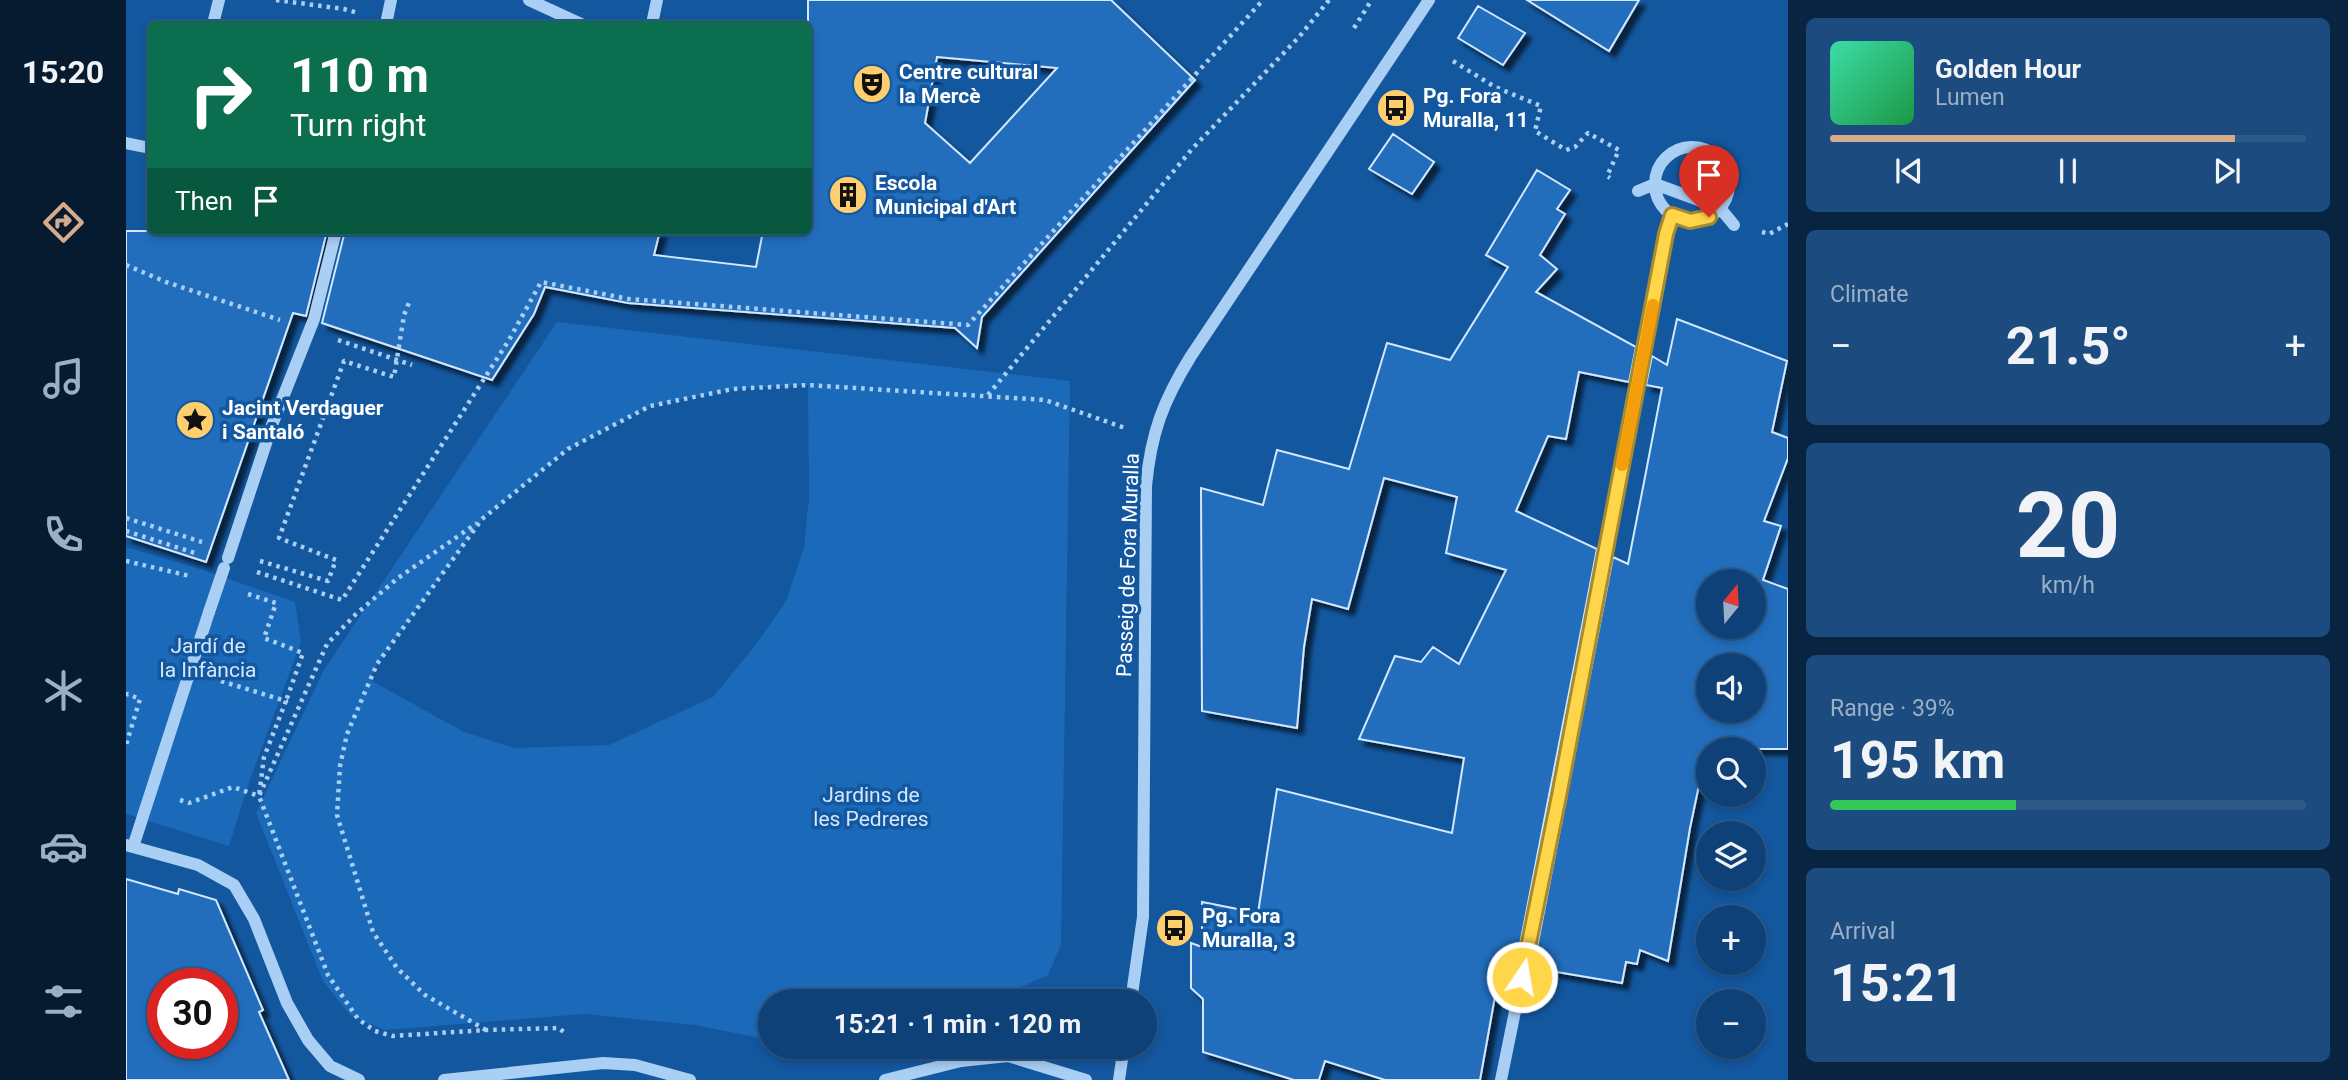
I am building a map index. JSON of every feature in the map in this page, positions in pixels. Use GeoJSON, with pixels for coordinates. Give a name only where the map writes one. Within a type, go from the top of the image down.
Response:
{"type":"FeatureCollection","features":[{"type":"Feature","properties":{"kind":"street"},"geometry":{"type":"LineString","coordinates":[[215,21],[219,0]]}},
{"type":"Feature","properties":{"kind":"street"},"geometry":{"type":"LineString","coordinates":[[386,21],[391,0]]}},
{"type":"Feature","properties":{"kind":"street"},"geometry":{"type":"LineString","coordinates":[[529,0],[574,21]]}},
{"type":"Feature","properties":{"kind":"street"},"geometry":{"type":"LineString","coordinates":[[653,21],[657,0]]}},
{"type":"Feature","properties":{"kind":"street","name":"Passeig de Fora Muralla"},"geometry":{"type":"LineString","coordinates":[[1133,989],[1143,917],[1146,486],[1153,438],[1169,392],[1191,355],[1429,0]]}},
{"type":"Feature","properties":{"kind":"street"},"geometry":{"type":"LineString","coordinates":[[126,143],[147,147]]}},
{"type":"Feature","properties":{"kind":"street"},"geometry":{"type":"LineString","coordinates":[[1682,148],[1701,148],[1720,159],[1726,167],[1729,179],[1728,191],[1720,208],[1709,217],[1690,221],[1672,215],[1661,203],[1655,184],[1656,174],[1665,158],[1682,148]]}},
{"type":"Feature","properties":{"kind":"street"},"geometry":{"type":"LineString","coordinates":[[1638,191],[1655,184],[1720,208],[1734,225]]}},
{"type":"Feature","properties":{"kind":"street"},"geometry":{"type":"LineString","coordinates":[[1501,1080],[1559,796],[1666,234],[1672,215]]}},
{"type":"Feature","properties":{"kind":"street"},"geometry":{"type":"LineString","coordinates":[[335,235],[310,331],[272,425],[130,846],[198,865],[234,885],[254,919],[288,1003],[308,1040],[330,1066],[359,1080]]}},
{"type":"Feature","properties":{"kind":"street"},"geometry":{"type":"LineString","coordinates":[[885,1080],[961,1061],[1008,1056],[1060,1076],[1086,1080]]}},
{"type":"Feature","properties":{"kind":"street"},"geometry":{"type":"LineString","coordinates":[[1119,1080],[1122,1059]]}},
{"type":"Feature","properties":{"kind":"street"},"geometry":{"type":"LineString","coordinates":[[444,1080],[603,1063],[635,1065],[690,1080]]}},
{"type":"Feature","properties":{"kind":"path"},"geometry":{"type":"LineString","coordinates":[[276,0],[344,9],[380,21]]}},
{"type":"Feature","properties":{"kind":"path"},"geometry":{"type":"LineString","coordinates":[[289,583],[342,600],[509,340],[541,282],[629,299],[968,325],[1263,0]]}},
{"type":"Feature","properties":{"kind":"path"},"geometry":{"type":"LineString","coordinates":[[988,396],[1192,149],[1299,37],[1329,0]]}},
{"type":"Feature","properties":{"kind":"path"},"geometry":{"type":"LineString","coordinates":[[1354,28],[1371,0]]}},
{"type":"Feature","properties":{"kind":"path"},"geometry":{"type":"LineString","coordinates":[[1453,61],[1495,87],[1541,106],[1535,131],[1566,150],[1575,147],[1588,133],[1619,150],[1610,169]]}},
{"type":"Feature","properties":{"kind":"path"},"geometry":{"type":"LineString","coordinates":[[1769,233],[1788,225]]}},
{"type":"Feature","properties":{"kind":"path"},"geometry":{"type":"LineString","coordinates":[[126,265],[166,282],[310,331]]}},
{"type":"Feature","properties":{"kind":"path"},"geometry":{"type":"LineString","coordinates":[[261,561],[328,581],[336,560],[279,538],[344,360],[394,377],[404,314],[410,300]]}},
{"type":"Feature","properties":{"kind":"path"},"geometry":{"type":"LineString","coordinates":[[342,341],[412,365]]}},
{"type":"Feature","properties":{"kind":"path"},"geometry":{"type":"LineString","coordinates":[[259,796],[327,644],[356,614],[398,578],[482,519],[568,449],[650,406],[733,389],[808,384],[1045,400],[1153,438]]}},
{"type":"Feature","properties":{"kind":"path"},"geometry":{"type":"LineString","coordinates":[[126,518],[228,559]]}},
{"type":"Feature","properties":{"kind":"path"},"geometry":{"type":"LineString","coordinates":[[482,519],[377,664],[347,734],[340,766],[337,815],[373,932],[397,968],[425,995],[486,1030]]}},
{"type":"Feature","properties":{"kind":"path"},"geometry":{"type":"LineString","coordinates":[[126,561],[196,577]]}},
{"type":"Feature","properties":{"kind":"path"},"geometry":{"type":"LineString","coordinates":[[237,590],[276,603],[264,638],[303,653],[264,757],[259,796],[328,975],[358,1019],[375,1031],[393,1036],[559,1028]]}},
{"type":"Feature","properties":{"kind":"path"},"geometry":{"type":"LineString","coordinates":[[189,672],[286,701]]}},
{"type":"Feature","properties":{"kind":"path"},"geometry":{"type":"LineString","coordinates":[[126,696],[127,694],[141,699],[126,745]]}},
{"type":"Feature","properties":{"kind":"path"},"geometry":{"type":"LineString","coordinates":[[206,797],[233,788],[259,796]]}},
{"type":"Feature","properties":{"kind":"green space","name":"Jardins de les Pedreres"},"geometry":{"type":"Polygon","coordinates":[[[557,322],[1070,381],[1061,945],[1048,975],[1016,989],[758,989],[758,1038],[695,1025],[585,1014],[384,1030],[350,1015],[323,981],[256,813],[324,670],[557,322]],[[808,385],[733,389],[650,406],[568,449],[482,519],[377,664],[370,680],[464,732],[514,748],[609,745],[713,697],[758,642],[786,601],[804,548],[809,497],[808,385]]]}},
{"type":"Feature","properties":{"kind":"green space","name":"Jardí de la Infància"},"geometry":{"type":"Polygon","coordinates":[[[126,547],[295,602],[301,642],[249,782],[229,846],[126,814],[126,547]]]}},
{"type":"Feature","properties":{"kind":"building"},"geometry":{"type":"Polygon","coordinates":[[[808,0],[1111,0],[1195,80],[982,317],[977,348],[955,328],[628,303],[545,287],[534,314],[492,380],[322,323],[344,235],[659,235],[654,255],[756,267],[762,235],[812,235],[812,21],[808,21],[808,0]],[[937,57],[925,123],[970,163],[1057,68],[937,57]]]}},
{"type":"Feature","properties":{"kind":"building"},"geometry":{"type":"Polygon","coordinates":[[[1527,0],[1639,0],[1609,51],[1527,0]]]}},
{"type":"Feature","properties":{"kind":"building"},"geometry":{"type":"Polygon","coordinates":[[[1478,6],[1525,33],[1503,65],[1458,38],[1478,6]]]}},
{"type":"Feature","properties":{"kind":"building"},"geometry":{"type":"Polygon","coordinates":[[[1393,134],[1434,162],[1412,194],[1369,169],[1393,134]]]}},
{"type":"Feature","properties":{"kind":"building"},"geometry":{"type":"Polygon","coordinates":[[[1537,170],[1570,190],[1557,209],[1565,214],[1540,255],[1557,269],[1536,292],[1636,347],[1629,382],[1579,372],[1566,439],[1548,436],[1516,511],[1597,549],[1516,965],[1501,963],[1480,1080],[1385,1080],[1325,1061],[1319,1080],[1294,1080],[1203,1052],[1203,999],[1191,988],[1191,943],[1202,947],[1202,902],[1258,913],[1277,789],[1452,833],[1464,758],[1359,739],[1395,656],[1421,662],[1433,647],[1459,664],[1506,570],[1446,553],[1457,497],[1384,478],[1348,609],[1312,599],[1304,647],[1297,728],[1202,711],[1201,488],[1263,505],[1277,450],[1349,469],[1387,343],[1450,360],[1508,267],[1486,255],[1537,170]]]}},
{"type":"Feature","properties":{"kind":"building","name":"Jacint Verdaguer i Santaló"},"geometry":{"type":"Polygon","coordinates":[[[126,231],[147,231],[147,235],[326,235],[306,316],[293,313],[206,562],[126,536],[126,231]]]}},
{"type":"Feature","properties":{"kind":"building"},"geometry":{"type":"Polygon","coordinates":[[[1677,319],[1787,361],[1772,432],[1788,438],[1788,458],[1764,521],[1781,526],[1766,571],[1696,569],[1696,639],[1766,639],[1766,581],[1788,589],[1788,749],[1766,749],[1766,737],[1696,737],[1696,800],[1668,961],[1640,950],[1637,964],[1626,962],[1622,983],[1533,968],[1613,557],[1628,564],[1645,477],[1662,388],[1646,385],[1652,356],[1667,365],[1677,319]]]}},
{"type":"Feature","properties":{"kind":"building"},"geometry":{"type":"Polygon","coordinates":[[[126,879],[178,894],[179,889],[216,900],[263,1010],[259,1012],[289,1080],[126,1080],[126,879]]]}},
{"type":"Feature","properties":{"kind":"slow traffic"},"geometry":{"type":"LineString","coordinates":[[1622,465],[1653,305]]}},
{"type":"Feature","properties":{"kind":"place","name":"Centre cultural la Mercè"},"geometry":{"type":"Point","coordinates":[872,84]}},
{"type":"Feature","properties":{"kind":"place","name":"Pg. Fora Muralla, 11"},"geometry":{"type":"Point","coordinates":[1396,108]}},
{"type":"Feature","properties":{"kind":"place","name":"Escola Municipal d'Art"},"geometry":{"type":"Point","coordinates":[848,195]}},
{"type":"Feature","properties":{"kind":"place","name":"Jacint Verdaguer i Santaló"},"geometry":{"type":"Point","coordinates":[195,420]}},
{"type":"Feature","properties":{"kind":"place","name":"Pg. Fora Muralla, 3"},"geometry":{"type":"Point","coordinates":[1175,928]}},
{"type":"Feature","properties":{"kind":"route"},"geometry":{"type":"LineString","coordinates":[[1522,977],[1666,234],[1672,215],[1690,221],[1709,217]]}}]}
